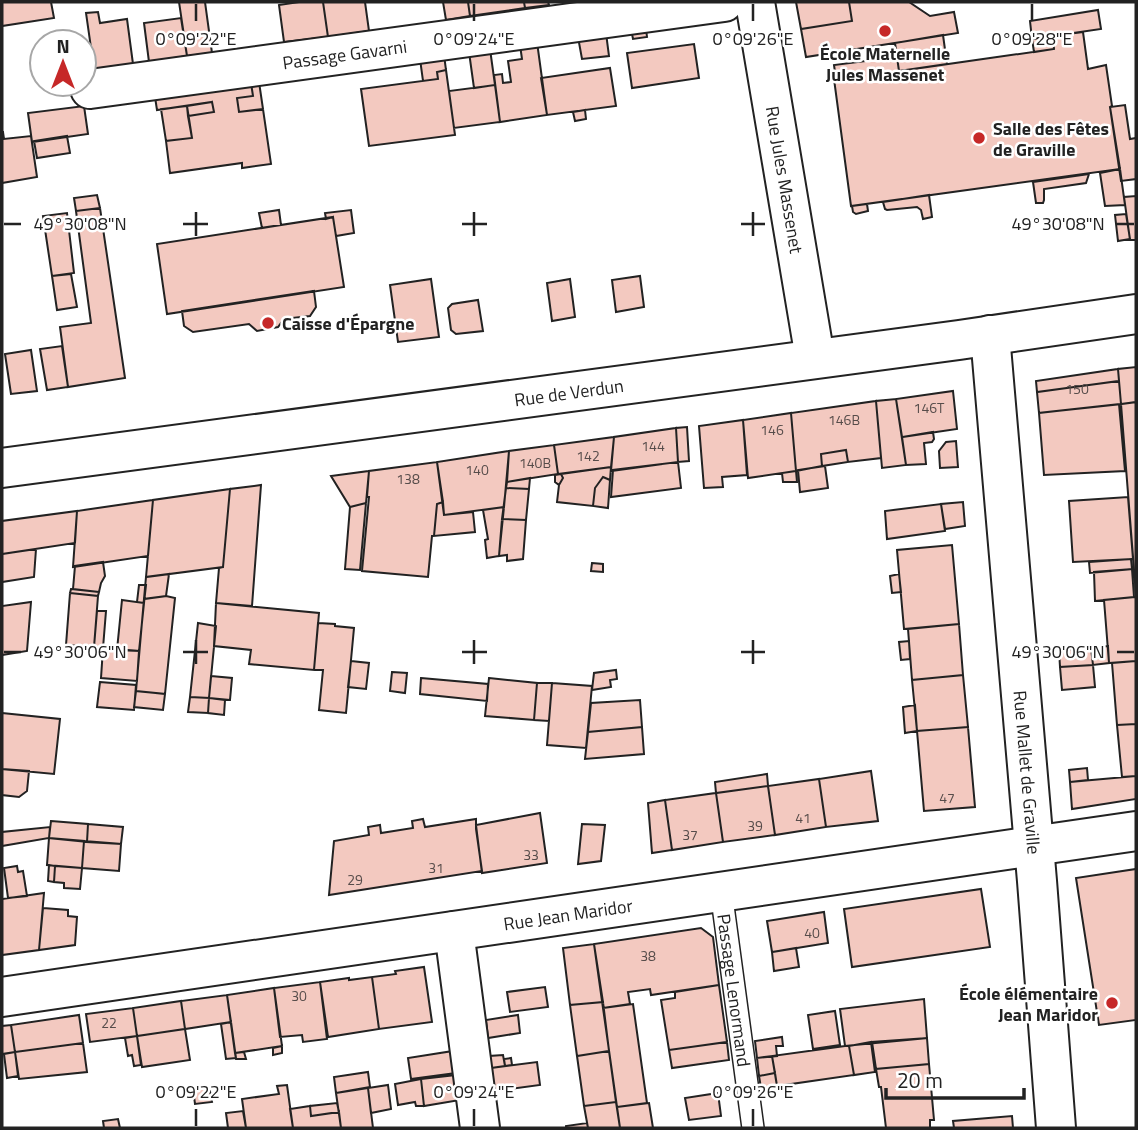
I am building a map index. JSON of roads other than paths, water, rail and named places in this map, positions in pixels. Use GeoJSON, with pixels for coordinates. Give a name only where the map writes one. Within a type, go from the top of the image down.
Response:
{"type":"FeatureCollection","features":[{"type":"Feature","properties":{"kind":"street","name":"Passage Gavarni"},"geometry":{"type":"LineString","coordinates":[[98,88],[724,2]]}},
{"type":"Feature","properties":{"kind":"street","name":"Rue Jules Massenet"},"geometry":{"type":"LineString","coordinates":[[755,2],[815,358]]}},
{"type":"Feature","properties":{"kind":"street","name":"Rue de Verdun"},"geometry":{"type":"LineString","coordinates":[[2,468],[1136,314]]}},
{"type":"Feature","properties":{"kind":"street","name":"Rue Mallet de Graville"},"geometry":{"type":"LineString","coordinates":[[990,335],[1056,1128]]}},
{"type":"Feature","properties":{"kind":"street","name":"Rue Jean Maridor"},"geometry":{"type":"LineString","coordinates":[[2,997],[1136,831]]}},
{"type":"Feature","properties":{"kind":"street"},"geometry":{"type":"LineString","coordinates":[[454,931],[480,1128]]}},
{"type":"Feature","properties":{"kind":"lane","name":"Passage Lenormand"},"geometry":{"type":"LineString","coordinates":[[721,891],[753,1128]]}},
{"type":"Feature","properties":{"kind":"place","name":"École Maternelle Jules Massenet"},"geometry":{"type":"Point","coordinates":[885,31]}},
{"type":"Feature","properties":{"kind":"place","name":"Salle des Fêtes de Graville"},"geometry":{"type":"Point","coordinates":[979,138]}},
{"type":"Feature","properties":{"kind":"place","name":"Caisse d'Épargne"},"geometry":{"type":"Point","coordinates":[268,323]}},
{"type":"Feature","properties":{"kind":"place","name":"École élémentaire Jean Maridor"},"geometry":{"type":"Point","coordinates":[1112,1003]}}]}
